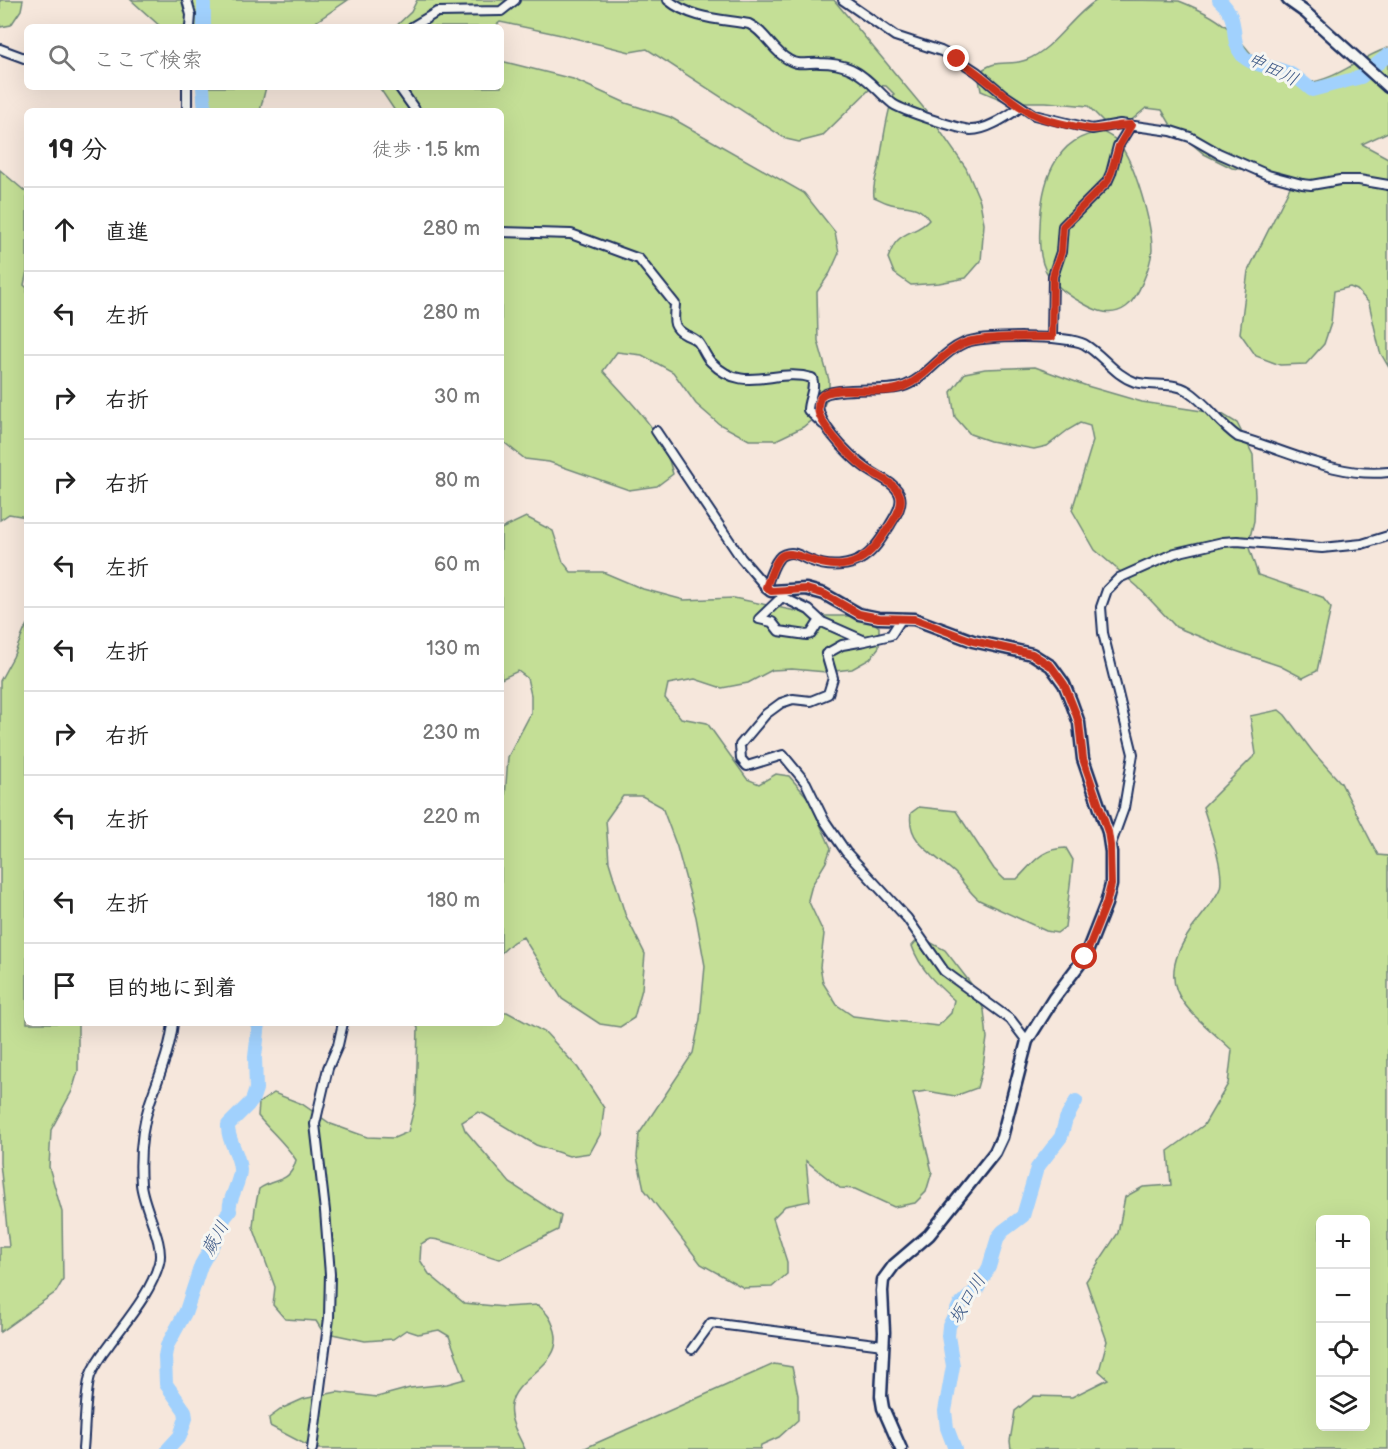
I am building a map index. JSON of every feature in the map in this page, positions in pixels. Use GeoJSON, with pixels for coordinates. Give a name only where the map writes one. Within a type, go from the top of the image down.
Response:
{"type":"FeatureCollection","features":[{"type":"Feature","properties":{"kind":"street"},"geometry":{"type":"LineString","coordinates":[[187,0],[192,15],[190,24]]}},
{"type":"Feature","properties":{"kind":"street"},"geometry":{"type":"LineString","coordinates":[[417,24],[437,12],[501,11],[515,0]]}},
{"type":"Feature","properties":{"kind":"street"},"geometry":{"type":"LineString","coordinates":[[668,0],[680,10],[692,14],[756,27],[780,54],[791,62],[821,63],[853,70],[866,78],[896,106],[923,116],[972,130],[987,126],[1021,107]]}},
{"type":"Feature","properties":{"kind":"street"},"geometry":{"type":"LineString","coordinates":[[843,0],[895,36],[941,51],[957,59],[1034,115],[1092,129],[1120,124],[1171,131],[1190,137],[1268,176],[1302,184],[1359,180],[1388,185]]}},
{"type":"Feature","properties":{"kind":"street"},"geometry":{"type":"LineString","coordinates":[[1291,1],[1387,86]]}},
{"type":"Feature","properties":{"kind":"street"},"geometry":{"type":"LineString","coordinates":[[0,49],[24,58]]}},
{"type":"Feature","properties":{"kind":"street"},"geometry":{"type":"LineString","coordinates":[[187,90],[187,108]]}},
{"type":"Feature","properties":{"kind":"street"},"geometry":{"type":"LineString","coordinates":[[401,90],[414,108]]}},
{"type":"Feature","properties":{"kind":"street"},"geometry":{"type":"LineString","coordinates":[[1052,337],[1053,276],[1061,252],[1063,226],[1107,182],[1119,146],[1131,125]]}},
{"type":"Feature","properties":{"kind":"street"},"geometry":{"type":"LineString","coordinates":[[504,231],[571,234],[639,259],[675,304],[674,324],[677,330],[696,340],[718,369],[730,377],[741,380],[794,375],[812,378],[814,385],[808,410],[826,427],[851,457],[894,488],[900,495],[899,508],[872,550],[863,558],[844,565],[814,562],[790,553],[783,555],[778,558],[766,587]]}},
{"type":"Feature","properties":{"kind":"street"},"geometry":{"type":"LineString","coordinates":[[826,427],[818,412],[820,398],[825,393],[903,387],[955,348],[973,340],[1052,337],[1082,342],[1110,367],[1136,382],[1172,385],[1186,390],[1238,437],[1321,464],[1356,472],[1388,472]]}},
{"type":"Feature","properties":{"kind":"street"},"geometry":{"type":"LineString","coordinates":[[656,431],[741,558],[766,587],[809,610],[820,620],[865,641]]}},
{"type":"Feature","properties":{"kind":"street"},"geometry":{"type":"LineString","coordinates":[[1110,845],[1124,808],[1133,754],[1103,633],[1101,606],[1107,590],[1119,578],[1175,553],[1223,542],[1237,541],[1322,548],[1362,544],[1388,536]]}},
{"type":"Feature","properties":{"kind":"street"},"geometry":{"type":"LineString","coordinates":[[820,620],[811,634],[807,635],[779,631],[772,622],[759,619],[780,594],[806,589],[824,594],[859,614],[879,618],[914,619],[973,641],[1032,654],[1051,666],[1064,684],[1079,723],[1083,759],[1108,832],[1110,845],[1111,885],[1094,937],[1085,957],[1054,998],[1027,1041],[1002,1137],[995,1152],[929,1235],[894,1265],[883,1280],[884,1345],[881,1396],[901,1449]]}},
{"type":"Feature","properties":{"kind":"street"},"geometry":{"type":"LineString","coordinates":[[902,618],[891,635],[842,645],[826,654],[833,678],[828,694],[811,702],[794,699],[781,703],[766,714],[740,745],[741,759],[747,766],[783,755],[806,783],[825,820],[846,852],[907,918],[944,971],[1011,1020],[1027,1041]]}},
{"type":"Feature","properties":{"kind":"street"},"geometry":{"type":"LineString","coordinates":[[83,1449],[90,1377],[134,1311],[160,1262],[160,1247],[148,1215],[141,1184],[142,1152],[149,1104],[167,1054],[172,1026]]}},
{"type":"Feature","properties":{"kind":"street"},"geometry":{"type":"LineString","coordinates":[[312,1449],[329,1318],[330,1274],[315,1124],[328,1068],[343,1026]]}},
{"type":"Feature","properties":{"kind":"street"},"geometry":{"type":"LineString","coordinates":[[692,1349],[711,1323],[884,1345]]}},
{"type":"Feature","properties":{"kind":"green space"},"geometry":{"type":"Polygon","coordinates":[[[0,0],[23,0],[21,10],[11,25],[0,27],[0,0]]]}},
{"type":"Feature","properties":{"kind":"green space"},"geometry":{"type":"Polygon","coordinates":[[[131,0],[348,0],[312,24],[158,24],[131,0]]]}},
{"type":"Feature","properties":{"kind":"green space"},"geometry":{"type":"Polygon","coordinates":[[[417,0],[834,0],[927,112],[966,168],[980,201],[984,224],[981,261],[966,278],[939,283],[911,285],[894,273],[888,258],[894,245],[929,220],[916,208],[894,205],[874,197],[874,183],[894,94],[886,86],[874,85],[822,136],[799,142],[786,139],[647,49],[630,52],[500,22],[498,24],[398,24],[411,12],[417,0]]]}},
{"type":"Feature","properties":{"kind":"green space"},"geometry":{"type":"Polygon","coordinates":[[[1097,0],[1179,1],[1208,15],[1229,29],[1271,75],[1291,82],[1305,83],[1327,78],[1388,48],[1388,132],[1362,144],[1388,158],[1388,366],[1380,352],[1369,303],[1357,290],[1350,287],[1334,291],[1331,323],[1324,344],[1306,364],[1280,365],[1256,356],[1240,333],[1248,271],[1292,183],[1284,175],[1232,168],[1204,154],[1172,127],[1162,110],[1146,108],[1128,123],[1104,122],[1088,106],[1046,102],[1007,102],[981,91],[978,74],[984,69],[995,64],[1019,62],[1036,55],[1097,0]]]}},
{"type":"Feature","properties":{"kind":"green space"},"geometry":{"type":"Polygon","coordinates":[[[504,62],[573,79],[626,103],[670,117],[804,193],[835,232],[839,253],[830,273],[817,292],[818,341],[829,380],[829,395],[820,413],[803,427],[776,440],[749,440],[719,424],[696,404],[673,372],[642,355],[617,352],[603,371],[654,431],[669,459],[673,474],[657,486],[629,490],[549,462],[525,459],[504,442],[504,108],[393,108],[381,90],[504,90],[504,62]]]}},
{"type":"Feature","properties":{"kind":"green space"},"geometry":{"type":"Polygon","coordinates":[[[202,90],[265,90],[261,108],[199,108],[202,90]]]}},
{"type":"Feature","properties":{"kind":"green space"},"geometry":{"type":"Polygon","coordinates":[[[1103,132],[1118,142],[1136,178],[1146,210],[1152,250],[1146,273],[1131,303],[1121,310],[1110,313],[1089,307],[1056,285],[1046,271],[1040,239],[1043,195],[1053,166],[1061,153],[1072,143],[1086,136],[1103,132]]]}},
{"type":"Feature","properties":{"kind":"green space"},"geometry":{"type":"Polygon","coordinates":[[[0,170],[24,190],[24,516],[9,514],[0,520],[0,170]]]}},
{"type":"Feature","properties":{"kind":"green space"},"geometry":{"type":"Polygon","coordinates":[[[1035,367],[1087,386],[1142,402],[1222,414],[1237,423],[1253,455],[1254,521],[1248,545],[1258,575],[1322,597],[1331,608],[1317,671],[1303,678],[1280,666],[1176,627],[1138,587],[1095,550],[1072,510],[1093,441],[1090,426],[1080,423],[1047,446],[1034,449],[990,441],[970,434],[955,417],[951,392],[965,373],[985,369],[1035,367]]]}},
{"type":"Feature","properties":{"kind":"green space"},"geometry":{"type":"Polygon","coordinates":[[[526,517],[553,531],[563,562],[571,572],[603,572],[643,589],[684,600],[734,598],[820,616],[864,616],[879,627],[879,647],[870,659],[852,669],[826,672],[772,670],[748,683],[722,688],[695,679],[668,684],[665,698],[681,718],[707,723],[747,779],[759,784],[776,774],[789,776],[808,798],[831,848],[826,862],[812,885],[808,900],[824,934],[820,967],[823,983],[837,1005],[853,1016],[938,1026],[951,1013],[954,1000],[919,962],[912,946],[920,937],[945,950],[972,985],[984,1010],[987,1038],[977,1088],[955,1096],[927,1091],[913,1093],[932,1172],[926,1192],[915,1203],[894,1207],[855,1189],[840,1188],[806,1161],[810,1201],[785,1206],[773,1218],[787,1262],[787,1274],[772,1287],[744,1288],[701,1264],[644,1189],[637,1157],[639,1134],[693,1053],[700,1019],[705,966],[696,917],[677,847],[662,807],[642,796],[623,796],[606,820],[609,862],[625,914],[645,954],[642,989],[634,1018],[620,1027],[600,1024],[562,999],[523,937],[504,950],[504,811],[508,757],[531,713],[531,695],[527,678],[518,671],[504,678],[504,528],[526,517]]]}},
{"type":"Feature","properties":{"kind":"green space"},"geometry":{"type":"Polygon","coordinates":[[[24,631],[24,1026],[78,1026],[78,1071],[72,1091],[51,1130],[49,1167],[62,1212],[63,1280],[56,1292],[0,1332],[0,1247],[9,1247],[0,1163],[0,681],[24,631]]]}},
{"type":"Feature","properties":{"kind":"green space"},"geometry":{"type":"Polygon","coordinates":[[[1279,710],[1341,783],[1378,855],[1388,856],[1388,1449],[1011,1449],[1010,1441],[1015,1411],[1034,1396],[1072,1397],[1108,1379],[1099,1371],[1107,1341],[1086,1281],[1118,1233],[1125,1197],[1143,1187],[1171,1185],[1168,1151],[1204,1125],[1228,1084],[1232,1050],[1190,1011],[1180,998],[1175,984],[1174,969],[1179,951],[1220,888],[1218,860],[1203,807],[1256,754],[1250,716],[1279,710]]]}},
{"type":"Feature","properties":{"kind":"green space"},"geometry":{"type":"Polygon","coordinates":[[[919,807],[956,811],[994,869],[1004,879],[1017,879],[1044,854],[1066,848],[1073,860],[1065,927],[1057,933],[1046,931],[979,900],[957,875],[918,841],[913,833],[911,813],[919,807]]]}},
{"type":"Feature","properties":{"kind":"green space"},"geometry":{"type":"Polygon","coordinates":[[[504,1012],[507,1012],[546,1033],[578,1068],[604,1108],[601,1133],[590,1153],[569,1156],[536,1145],[478,1112],[462,1122],[465,1130],[510,1183],[561,1216],[558,1230],[500,1259],[436,1239],[430,1239],[421,1244],[420,1260],[429,1274],[464,1303],[504,1307],[538,1305],[550,1319],[555,1331],[556,1343],[552,1353],[514,1395],[510,1410],[525,1449],[314,1449],[270,1426],[269,1418],[283,1408],[303,1399],[337,1392],[377,1397],[410,1388],[447,1384],[465,1379],[449,1336],[439,1330],[418,1334],[406,1330],[393,1339],[365,1341],[323,1332],[316,1321],[285,1319],[273,1305],[275,1287],[253,1227],[259,1189],[286,1177],[296,1160],[258,1116],[259,1103],[274,1093],[302,1104],[331,1124],[367,1137],[394,1138],[408,1132],[416,1101],[417,1026],[504,1026],[504,1012]]]}},
{"type":"Feature","properties":{"kind":"green space"},"geometry":{"type":"Polygon","coordinates":[[[774,1364],[792,1367],[798,1395],[798,1420],[779,1437],[761,1445],[760,1449],[583,1449],[774,1364]]]}},
{"type":"Feature","properties":{"kind":"waterway","name":"蕨川"},"geometry":{"type":"LineString","coordinates":[[204,0],[204,24]]}},
{"type":"Feature","properties":{"kind":"waterway","name":"申田川"},"geometry":{"type":"LineString","coordinates":[[1219,0],[1230,15],[1238,49],[1246,59],[1289,73],[1312,90],[1361,77],[1388,55]]}},
{"type":"Feature","properties":{"kind":"waterway","name":"蕨川"},"geometry":{"type":"LineString","coordinates":[[203,90],[205,108]]}},
{"type":"Feature","properties":{"kind":"waterway","name":"蕨川"},"geometry":{"type":"LineString","coordinates":[[168,1449],[180,1436],[186,1418],[185,1411],[166,1384],[167,1346],[186,1311],[201,1265],[230,1211],[230,1202],[240,1170],[238,1158],[229,1137],[228,1125],[252,1101],[256,1089],[255,1057],[259,1026]]}},
{"type":"Feature","properties":{"kind":"waterway","name":"坂口川"},"geometry":{"type":"LineString","coordinates":[[955,1449],[947,1428],[945,1411],[953,1366],[948,1336],[949,1326],[959,1306],[978,1288],[989,1267],[998,1237],[1023,1216],[1037,1168],[1061,1137],[1066,1119],[1076,1101]]}},
{"type":"Feature","properties":{"kind":"route"},"geometry":{"type":"LineString","coordinates":[[957,59],[1034,115],[1092,129],[1120,124],[1131,125],[1119,146],[1107,182],[1071,215],[1063,226],[1061,252],[1053,276],[1052,337],[973,340],[962,343],[903,387],[825,393],[820,398],[818,412],[826,427],[851,457],[894,488],[900,495],[901,503],[889,526],[872,550],[863,558],[844,565],[830,565],[790,553],[783,555],[778,558],[766,587],[771,591],[806,589],[824,594],[859,614],[879,618],[914,619],[973,641],[1032,654],[1051,666],[1064,684],[1079,723],[1083,759],[1108,832],[1110,845],[1111,885],[1085,957]]}}]}
